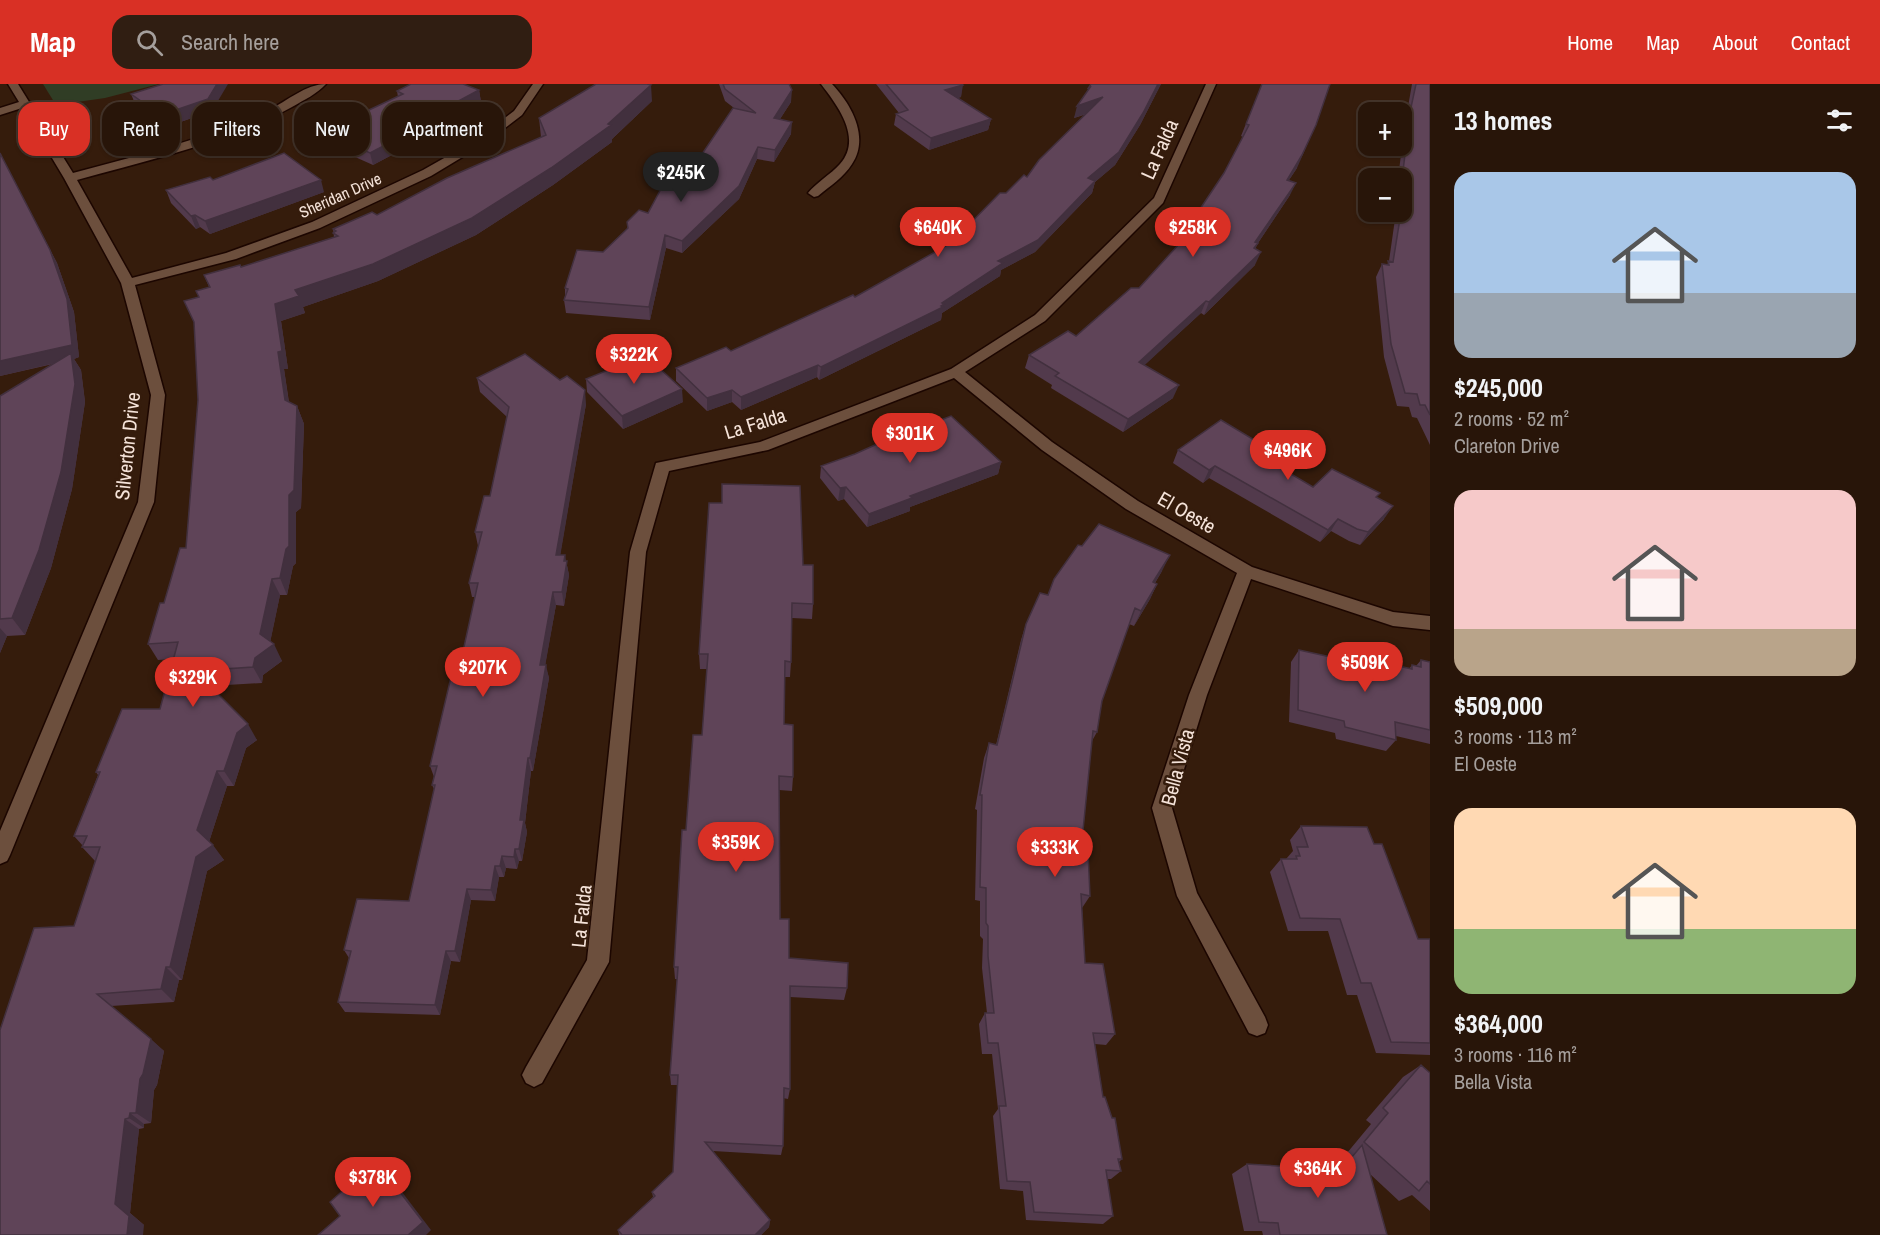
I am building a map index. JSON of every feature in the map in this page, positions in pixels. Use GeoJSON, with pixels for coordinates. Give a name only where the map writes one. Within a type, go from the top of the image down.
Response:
{"type":"FeatureCollection","features":[{"type":"Feature","properties":{"kind":"street","name":"Silverton Drive"},"geometry":{"type":"LineString","coordinates":[[13,84],[23,102]]}},
{"type":"Feature","properties":{"kind":"street"},"geometry":{"type":"LineString","coordinates":[[70,178],[191,144],[260,119],[313,91],[321,84]]}},
{"type":"Feature","properties":{"kind":"street","name":"Sheridan Drive"},"geometry":{"type":"LineString","coordinates":[[128,283],[231,256],[284,237],[316,225],[427,173],[480,142],[518,113],[538,84]]}},
{"type":"Feature","properties":{"kind":"street"},"geometry":{"type":"LineString","coordinates":[[814,193],[849,160],[854,135],[847,110],[825,84]]}},
{"type":"Feature","properties":{"kind":"street","name":"La Falda"},"geometry":{"type":"LineString","coordinates":[[534,1076],[598,962],[638,552],[662,467],[763,447],[956,372],[1040,318],[1159,200],[1211,84]]}},
{"type":"Feature","properties":{"kind":"street"},"geometry":{"type":"LineString","coordinates":[[0,112],[18,106]]}},
{"type":"Feature","properties":{"kind":"street","name":"Silverton Drive"},"geometry":{"type":"LineString","coordinates":[[0,855],[146,502],[158,395],[128,283],[56,156]]}},
{"type":"Feature","properties":{"kind":"street","name":"El Oeste"},"geometry":{"type":"LineString","coordinates":[[956,372],[1047,447],[1132,505],[1246,572],[1393,620],[1430,623]]}},
{"type":"Feature","properties":{"kind":"street","name":"Bella Vista"},"geometry":{"type":"LineString","coordinates":[[1246,572],[1198,695],[1162,808],[1188,896],[1257,1025]]}},
{"type":"Feature","properties":{"kind":"green space"},"geometry":{"type":"Polygon","coordinates":[[[43,84],[159,84],[105,98],[54,102],[43,84]]]}},
{"type":"Feature","properties":{"kind":"building"},"geometry":{"type":"Polygon","coordinates":[[[163,84],[217,84],[208,99],[192,102],[192,104],[180,109],[180,102],[142,102],[131,94],[163,84]]]}},
{"type":"Feature","properties":{"kind":"building"},"geometry":{"type":"Polygon","coordinates":[[[411,84],[463,84],[479,90],[457,102],[386,102],[403,94],[397,91],[411,84]]]}},
{"type":"Feature","properties":{"kind":"building"},"geometry":{"type":"Polygon","coordinates":[[[596,84],[651,85],[608,124],[611,125],[551,168],[472,218],[373,264],[295,290],[299,296],[275,304],[282,351],[278,352],[285,400],[297,406],[294,490],[289,495],[289,546],[286,549],[280,578],[272,579],[260,634],[274,644],[255,658],[253,667],[195,671],[248,724],[237,733],[224,771],[217,771],[197,830],[213,845],[196,857],[170,967],[166,967],[161,989],[97,994],[151,1039],[140,1079],[136,1113],[130,1113],[129,1118],[125,1119],[115,1204],[129,1216],[127,1235],[0,1235],[0,1030],[34,928],[74,926],[100,847],[82,847],[87,836],[74,836],[100,772],[96,772],[122,709],[160,709],[178,642],[148,644],[160,603],[164,603],[180,548],[186,548],[198,400],[194,322],[184,301],[199,297],[196,291],[210,287],[204,275],[240,265],[241,267],[338,236],[333,233],[336,231],[333,229],[372,212],[377,215],[447,178],[498,156],[504,156],[504,153],[546,135],[539,118],[596,84]]]}},
{"type":"Feature","properties":{"kind":"building"},"geometry":{"type":"Polygon","coordinates":[[[723,84],[789,84],[792,90],[774,118],[792,122],[775,150],[758,147],[739,186],[682,241],[665,235],[649,307],[564,300],[568,289],[565,288],[577,250],[603,252],[628,228],[627,222],[639,210],[648,213],[669,174],[672,174],[675,169],[692,169],[733,108],[756,113],[725,89],[723,84]]]}},
{"type":"Feature","properties":{"kind":"building"},"geometry":{"type":"Polygon","coordinates":[[[886,84],[962,84],[945,90],[991,119],[931,138],[896,114],[908,110],[886,84]]]}},
{"type":"Feature","properties":{"kind":"building"},"geometry":{"type":"Polygon","coordinates":[[[1091,84],[1158,84],[1119,152],[1088,178],[1095,181],[1038,240],[998,261],[1003,263],[942,303],[943,307],[821,367],[818,365],[741,397],[732,390],[707,398],[676,368],[726,347],[731,351],[853,295],[855,297],[951,243],[1000,193],[1006,193],[1024,175],[1027,177],[1039,160],[1103,97],[1077,106],[1091,84]]]}},
{"type":"Feature","properties":{"kind":"building"},"geometry":{"type":"Polygon","coordinates":[[[1262,84],[1330,84],[1316,125],[1287,180],[1296,183],[1255,242],[1258,243],[1254,248],[1261,252],[1209,302],[1206,301],[1139,362],[1179,385],[1128,419],[1055,376],[1059,373],[1029,355],[1068,331],[1076,336],[1131,288],[1139,288],[1201,220],[1194,218],[1224,173],[1249,125],[1246,124],[1262,84]]]}},
{"type":"Feature","properties":{"kind":"building"},"geometry":{"type":"Polygon","coordinates":[[[1416,84],[1430,84],[1430,415],[1425,405],[1420,405],[1417,394],[1405,393],[1391,344],[1382,264],[1389,265],[1388,261],[1393,262],[1399,222],[1412,222],[1412,168],[1403,168],[1405,156],[1412,156],[1412,103],[1416,84]]]}},
{"type":"Feature","properties":{"kind":"building"},"geometry":{"type":"Polygon","coordinates":[[[382,104],[382,147],[370,153],[370,110],[382,104]]]}},
{"type":"Feature","properties":{"kind":"building"},"geometry":{"type":"Polygon","coordinates":[[[0,153],[50,250],[67,299],[72,345],[0,361],[0,153]]]}},
{"type":"Feature","properties":{"kind":"building"},"geometry":{"type":"Polygon","coordinates":[[[282,154],[321,180],[205,221],[195,215],[191,216],[166,190],[210,177],[213,180],[276,156],[282,156],[282,154]]]}},
{"type":"Feature","properties":{"kind":"building"},"geometry":{"type":"Polygon","coordinates":[[[71,353],[75,384],[61,472],[39,550],[12,618],[0,619],[0,396],[71,353]]]}},
{"type":"Feature","properties":{"kind":"building"},"geometry":{"type":"Polygon","coordinates":[[[525,354],[560,380],[567,376],[585,390],[556,555],[565,555],[564,561],[567,561],[562,592],[553,592],[540,665],[546,665],[530,758],[528,758],[520,820],[524,820],[519,849],[515,849],[514,857],[502,856],[500,866],[495,866],[491,890],[467,889],[455,951],[446,951],[435,1005],[338,1002],[351,951],[344,950],[357,899],[409,901],[435,785],[432,785],[437,766],[430,766],[456,656],[462,656],[478,583],[469,583],[482,532],[475,532],[484,496],[490,496],[509,407],[477,378],[525,354]]]}},
{"type":"Feature","properties":{"kind":"building"},"geometry":{"type":"Polygon","coordinates":[[[645,355],[682,389],[622,416],[586,379],[645,355]]]}},
{"type":"Feature","properties":{"kind":"building"},"geometry":{"type":"Polygon","coordinates":[[[951,416],[1001,462],[869,514],[846,487],[840,488],[821,466],[855,454],[915,427],[917,429],[951,416]]]}},
{"type":"Feature","properties":{"kind":"building"},"geometry":{"type":"Polygon","coordinates":[[[1221,420],[1261,444],[1252,451],[1313,487],[1332,469],[1380,493],[1376,497],[1393,506],[1368,532],[1338,519],[1328,530],[1215,466],[1209,470],[1178,450],[1221,420]]]}},
{"type":"Feature","properties":{"kind":"building"},"geometry":{"type":"Polygon","coordinates":[[[722,484],[800,486],[803,565],[813,565],[813,604],[792,603],[791,662],[785,661],[784,724],[793,725],[793,777],[779,776],[780,919],[789,919],[789,958],[848,963],[847,988],[790,986],[790,1089],[784,1088],[783,1146],[705,1142],[770,1220],[755,1235],[622,1235],[618,1230],[655,1196],[652,1192],[673,1172],[678,1075],[670,1075],[678,967],[674,967],[682,830],[686,830],[693,735],[702,735],[708,654],[699,654],[709,503],[722,503],[722,484]]]}},
{"type":"Feature","properties":{"kind":"building"},"geometry":{"type":"Polygon","coordinates":[[[1099,524],[1170,555],[1153,582],[1157,584],[1141,611],[1135,608],[1102,701],[1097,732],[1093,731],[1081,850],[1088,851],[1090,896],[1081,894],[1085,963],[1103,964],[1115,1034],[1093,1033],[1103,1097],[1105,1097],[1112,1118],[1115,1118],[1122,1159],[1118,1159],[1121,1171],[1106,1170],[1113,1216],[1034,1212],[1030,1182],[1007,1181],[999,1106],[1006,1106],[998,1043],[988,1043],[985,1013],[994,1013],[988,956],[986,888],[980,887],[982,795],[980,795],[989,743],[997,745],[1026,624],[1040,593],[1048,595],[1054,579],[1078,545],[1082,546],[1099,524]]]}},
{"type":"Feature","properties":{"kind":"building"},"geometry":{"type":"Polygon","coordinates":[[[1299,650],[1349,661],[1349,655],[1412,669],[1412,665],[1421,667],[1421,660],[1430,662],[1430,730],[1395,722],[1396,740],[1345,727],[1344,721],[1298,710],[1299,650]]]}},
{"type":"Feature","properties":{"kind":"building"},"geometry":{"type":"Polygon","coordinates":[[[1301,826],[1367,827],[1374,844],[1382,844],[1418,939],[1430,939],[1430,1043],[1391,1042],[1371,983],[1361,983],[1340,919],[1300,918],[1281,859],[1297,859],[1296,856],[1300,856],[1297,847],[1308,847],[1301,826]]]}},
{"type":"Feature","properties":{"kind":"building"},"geometry":{"type":"Polygon","coordinates":[[[1421,1065],[1430,1073],[1430,1184],[1427,1181],[1419,1191],[1364,1142],[1388,1113],[1383,1108],[1421,1065]]]}},
{"type":"Feature","properties":{"kind":"building"},"geometry":{"type":"Polygon","coordinates":[[[1362,1145],[1387,1235],[1280,1235],[1278,1223],[1259,1222],[1247,1164],[1341,1170],[1362,1145]]]}},
{"type":"Feature","properties":{"kind":"building"},"geometry":{"type":"Polygon","coordinates":[[[376,1161],[423,1222],[408,1235],[318,1235],[340,1216],[330,1202],[376,1161]]]}}]}
